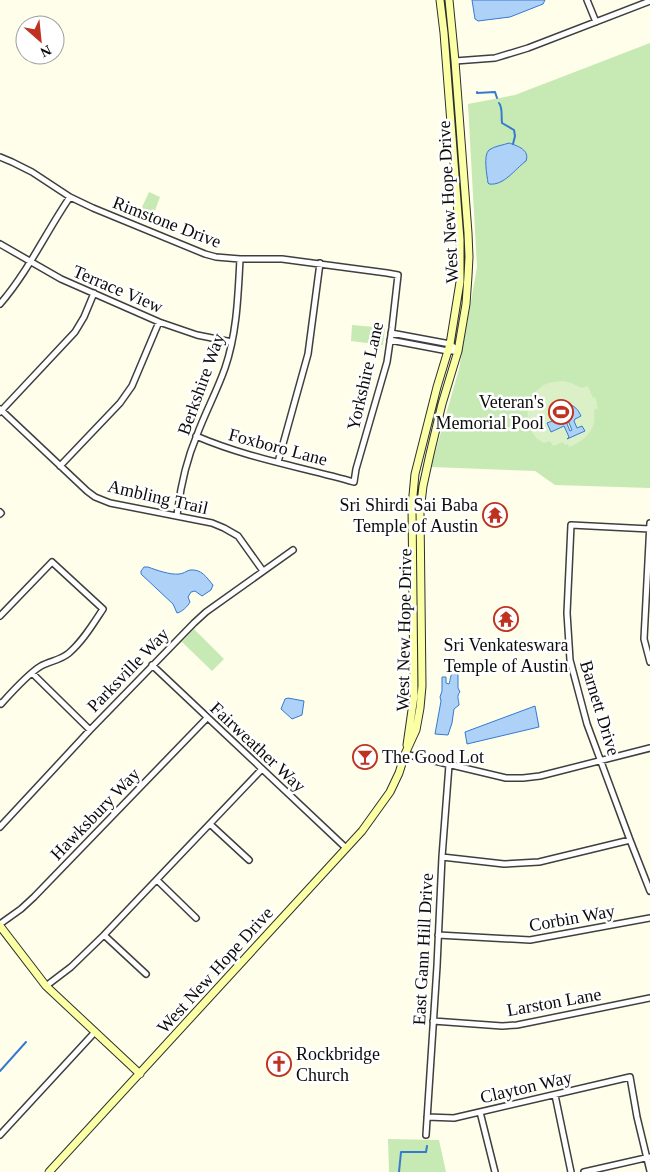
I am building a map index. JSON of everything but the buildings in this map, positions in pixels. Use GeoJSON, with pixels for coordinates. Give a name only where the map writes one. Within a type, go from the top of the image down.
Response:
{"type":"FeatureCollection","features":[{"type":"Feature","properties":{"kind":"main road","name":"West New Hope Drive"},"geometry":{"type":"LineString","coordinates":[[405,754],[414,696],[412,506],[415,474],[449,348],[460,282],[461,254],[440,0]]}},
{"type":"Feature","properties":{"kind":"main road","name":"West New Hope Drive"},"geometry":{"type":"LineString","coordinates":[[49,1172],[362,832],[390,792],[416,730],[422,686],[420,511],[423,486],[440,412],[458,351],[466,304],[469,257],[449,0]]}},
{"type":"Feature","properties":{"kind":"main road"},"geometry":{"type":"LineString","coordinates":[[0,925],[46,986],[140,1074]]}},
{"type":"Feature","properties":{"kind":"street"},"geometry":{"type":"LineString","coordinates":[[587,0],[596,22]]}},
{"type":"Feature","properties":{"kind":"street"},"geometry":{"type":"LineString","coordinates":[[455,61],[495,58],[528,48],[650,1]]}},
{"type":"Feature","properties":{"kind":"street","name":"Rimstone Drive"},"geometry":{"type":"LineString","coordinates":[[0,157],[32,172],[92,208],[205,254],[240,259],[320,263],[398,275]]}},
{"type":"Feature","properties":{"kind":"street"},"geometry":{"type":"LineString","coordinates":[[0,304],[13,290],[70,196]]}},
{"type":"Feature","properties":{"kind":"street","name":"Terrace View"},"geometry":{"type":"LineString","coordinates":[[0,244],[62,279],[159,322],[197,335],[232,342]]}},
{"type":"Feature","properties":{"kind":"street","name":"Berkshire Way"},"geometry":{"type":"LineString","coordinates":[[177,516],[187,465],[196,436],[224,369],[232,342],[240,259]]}},
{"type":"Feature","properties":{"kind":"street"},"geometry":{"type":"LineString","coordinates":[[278,462],[308,354],[320,263]]}},
{"type":"Feature","properties":{"kind":"street","name":"Yorkshire Lane"},"geometry":{"type":"LineString","coordinates":[[354,482],[384,371],[391,334],[398,275]]}},
{"type":"Feature","properties":{"kind":"street"},"geometry":{"type":"LineString","coordinates":[[1,411],[75,332],[84,317],[94,293]]}},
{"type":"Feature","properties":{"kind":"street"},"geometry":{"type":"LineString","coordinates":[[60,466],[120,404],[132,386],[159,322]]}},
{"type":"Feature","properties":{"kind":"street"},"geometry":{"type":"LineString","coordinates":[[391,334],[458,351]]}},
{"type":"Feature","properties":{"kind":"street"},"geometry":{"type":"LineString","coordinates":[[390,340],[449,348]]}},
{"type":"Feature","properties":{"kind":"street","name":"Ambling Trail"},"geometry":{"type":"LineString","coordinates":[[1,411],[94,497],[110,503],[212,523],[224,528],[238,536],[263,571]]}},
{"type":"Feature","properties":{"kind":"street","name":"Foxboro Lane"},"geometry":{"type":"LineString","coordinates":[[196,436],[221,447],[248,455],[354,482]]}},
{"type":"Feature","properties":{"kind":"street"},"geometry":{"type":"LineString","coordinates":[[650,523],[644,639],[650,662]]}},
{"type":"Feature","properties":{"kind":"street","name":"Barnett Drive"},"geometry":{"type":"LineString","coordinates":[[650,529],[571,526],[567,613],[570,660],[587,724],[650,891]]}},
{"type":"Feature","properties":{"kind":"street","name":"Parksville Way"},"geometry":{"type":"LineString","coordinates":[[0,827],[179,637],[206,612],[293,550]]}},
{"type":"Feature","properties":{"kind":"street"},"geometry":{"type":"LineString","coordinates":[[0,616],[52,562],[103,609],[81,641],[69,654],[40,667],[0,703]]}},
{"type":"Feature","properties":{"kind":"street","name":"Fairweather Way"},"geometry":{"type":"LineString","coordinates":[[152,665],[346,848]]}},
{"type":"Feature","properties":{"kind":"street"},"geometry":{"type":"LineString","coordinates":[[32,673],[90,730]]}},
{"type":"Feature","properties":{"kind":"street","name":"Hawksbury Way"},"geometry":{"type":"LineString","coordinates":[[0,925],[34,897],[207,718]]}},
{"type":"Feature","properties":{"kind":"street"},"geometry":{"type":"LineString","coordinates":[[405,754],[506,778],[523,778],[540,776],[650,748]]}},
{"type":"Feature","properties":{"kind":"street","name":"East Gann Hill Drive"},"geometry":{"type":"LineString","coordinates":[[426,1135],[449,765]]}},
{"type":"Feature","properties":{"kind":"street"},"geometry":{"type":"LineString","coordinates":[[46,986],[71,967],[109,930],[262,769]]}},
{"type":"Feature","properties":{"kind":"street"},"geometry":{"type":"LineString","coordinates":[[210,824],[248,860]]}},
{"type":"Feature","properties":{"kind":"street"},"geometry":{"type":"LineString","coordinates":[[442,857],[504,864],[539,862],[630,840]]}},
{"type":"Feature","properties":{"kind":"street"},"geometry":{"type":"LineString","coordinates":[[156,880],[196,918]]}},
{"type":"Feature","properties":{"kind":"street","name":"Corbin Way"},"geometry":{"type":"LineString","coordinates":[[438,935],[530,940],[650,918]]}},
{"type":"Feature","properties":{"kind":"street"},"geometry":{"type":"LineString","coordinates":[[104,935],[146,974]]}},
{"type":"Feature","properties":{"kind":"street","name":"Larston Lane"},"geometry":{"type":"LineString","coordinates":[[433,1021],[517,1026],[650,998]]}},
{"type":"Feature","properties":{"kind":"street"},"geometry":{"type":"LineString","coordinates":[[0,1135],[95,1032]]}},
{"type":"Feature","properties":{"kind":"street","name":"Clayton Way"},"geometry":{"type":"LineString","coordinates":[[427,1117],[454,1118],[630,1077],[637,1117],[648,1157]]}},
{"type":"Feature","properties":{"kind":"street"},"geometry":{"type":"LineString","coordinates":[[555,1095],[571,1172]]}},
{"type":"Feature","properties":{"kind":"street"},"geometry":{"type":"LineString","coordinates":[[480,1112],[495,1172]]}},
{"type":"Feature","properties":{"kind":"street"},"geometry":{"type":"LineString","coordinates":[[584,1172],[648,1157],[650,1171]]}},
{"type":"Feature","properties":{"kind":"green space"},"geometry":{"type":"Polygon","coordinates":[[[650,43],[650,488],[555,485],[535,471],[431,467],[459,369],[477,267],[468,104],[515,95],[650,43]]]}},
{"type":"Feature","properties":{"kind":"green space"},"geometry":{"type":"Polygon","coordinates":[[[149,192],[160,197],[150,224],[137,218],[149,192]]]}},
{"type":"Feature","properties":{"kind":"green space"},"geometry":{"type":"Polygon","coordinates":[[[352,325],[385,328],[383,345],[351,341],[352,325]]]}},
{"type":"Feature","properties":{"kind":"green space","name":"Veteran's Memorial Pool"},"geometry":{"type":"Polygon","coordinates":[[[564,381],[582,388],[588,386],[593,398],[595,397],[598,408],[594,410],[593,427],[588,435],[569,447],[568,444],[565,445],[563,442],[553,446],[550,441],[544,443],[536,437],[528,421],[529,403],[533,395],[548,383],[564,381]]]}},
{"type":"Feature","properties":{"kind":"green space"},"geometry":{"type":"Polygon","coordinates":[[[194,629],[224,659],[212,671],[182,642],[194,629]]]}},
{"type":"Feature","properties":{"kind":"green space"},"geometry":{"type":"Polygon","coordinates":[[[388,1139],[439,1140],[446,1172],[389,1172],[388,1139]]]}},
{"type":"Feature","properties":{"kind":"water"},"geometry":{"type":"Polygon","coordinates":[[[472,0],[545,0],[543,4],[510,17],[478,21],[475,19],[472,0]]]}},
{"type":"Feature","properties":{"kind":"water"},"geometry":{"type":"Polygon","coordinates":[[[509,143],[525,151],[526,161],[504,180],[489,184],[486,165],[487,153],[489,150],[509,143]]]}},
{"type":"Feature","properties":{"kind":"water"},"geometry":{"type":"Polygon","coordinates":[[[561,404],[572,405],[578,410],[581,416],[574,421],[577,428],[582,426],[585,431],[567,439],[569,437],[564,426],[551,432],[547,423],[555,420],[557,423],[559,422],[558,420],[560,422],[565,419],[570,431],[572,430],[561,404]]]}},
{"type":"Feature","properties":{"kind":"water"},"geometry":{"type":"Polygon","coordinates":[[[144,567],[175,574],[182,574],[190,570],[198,571],[213,585],[211,590],[202,596],[195,591],[191,592],[188,597],[189,604],[177,613],[173,604],[141,574],[144,567]]]}},
{"type":"Feature","properties":{"kind":"water"},"geometry":{"type":"Polygon","coordinates":[[[455,672],[458,675],[459,705],[454,709],[448,735],[435,734],[441,701],[442,677],[446,677],[446,683],[449,684],[451,676],[455,672]]]}},
{"type":"Feature","properties":{"kind":"water"},"geometry":{"type":"Polygon","coordinates":[[[285,699],[304,701],[302,715],[292,719],[281,709],[285,699]]]}},
{"type":"Feature","properties":{"kind":"water"},"geometry":{"type":"Polygon","coordinates":[[[535,706],[539,727],[467,744],[465,732],[535,706]]]}},
{"type":"Feature","properties":{"kind":"waterway"},"geometry":{"type":"LineString","coordinates":[[477,92],[495,92],[497,98]]}},
{"type":"Feature","properties":{"kind":"waterway"},"geometry":{"type":"LineString","coordinates":[[499,103],[502,123],[514,130],[513,144]]}},
{"type":"Feature","properties":{"kind":"waterway"},"geometry":{"type":"LineString","coordinates":[[0,1071],[26,1042]]}},
{"type":"Feature","properties":{"kind":"waterway"},"geometry":{"type":"LineString","coordinates":[[399,1172],[401,1152],[426,1152],[427,1146]]}},
{"type":"Feature","properties":{"kind":"place","name":"Veteran's Memorial Pool"},"geometry":{"type":"Point","coordinates":[561,412]}},
{"type":"Feature","properties":{"kind":"place","name":"Sri Shirdi Sai Baba Temple of Austin"},"geometry":{"type":"Point","coordinates":[495,515]}},
{"type":"Feature","properties":{"kind":"place","name":"Sri Venkateswara Temple of Austin"},"geometry":{"type":"Point","coordinates":[506,619]}},
{"type":"Feature","properties":{"kind":"place","name":"The Good Lot"},"geometry":{"type":"Point","coordinates":[365,757]}},
{"type":"Feature","properties":{"kind":"place","name":"Rockbridge Church"},"geometry":{"type":"Point","coordinates":[279,1064]}}]}
